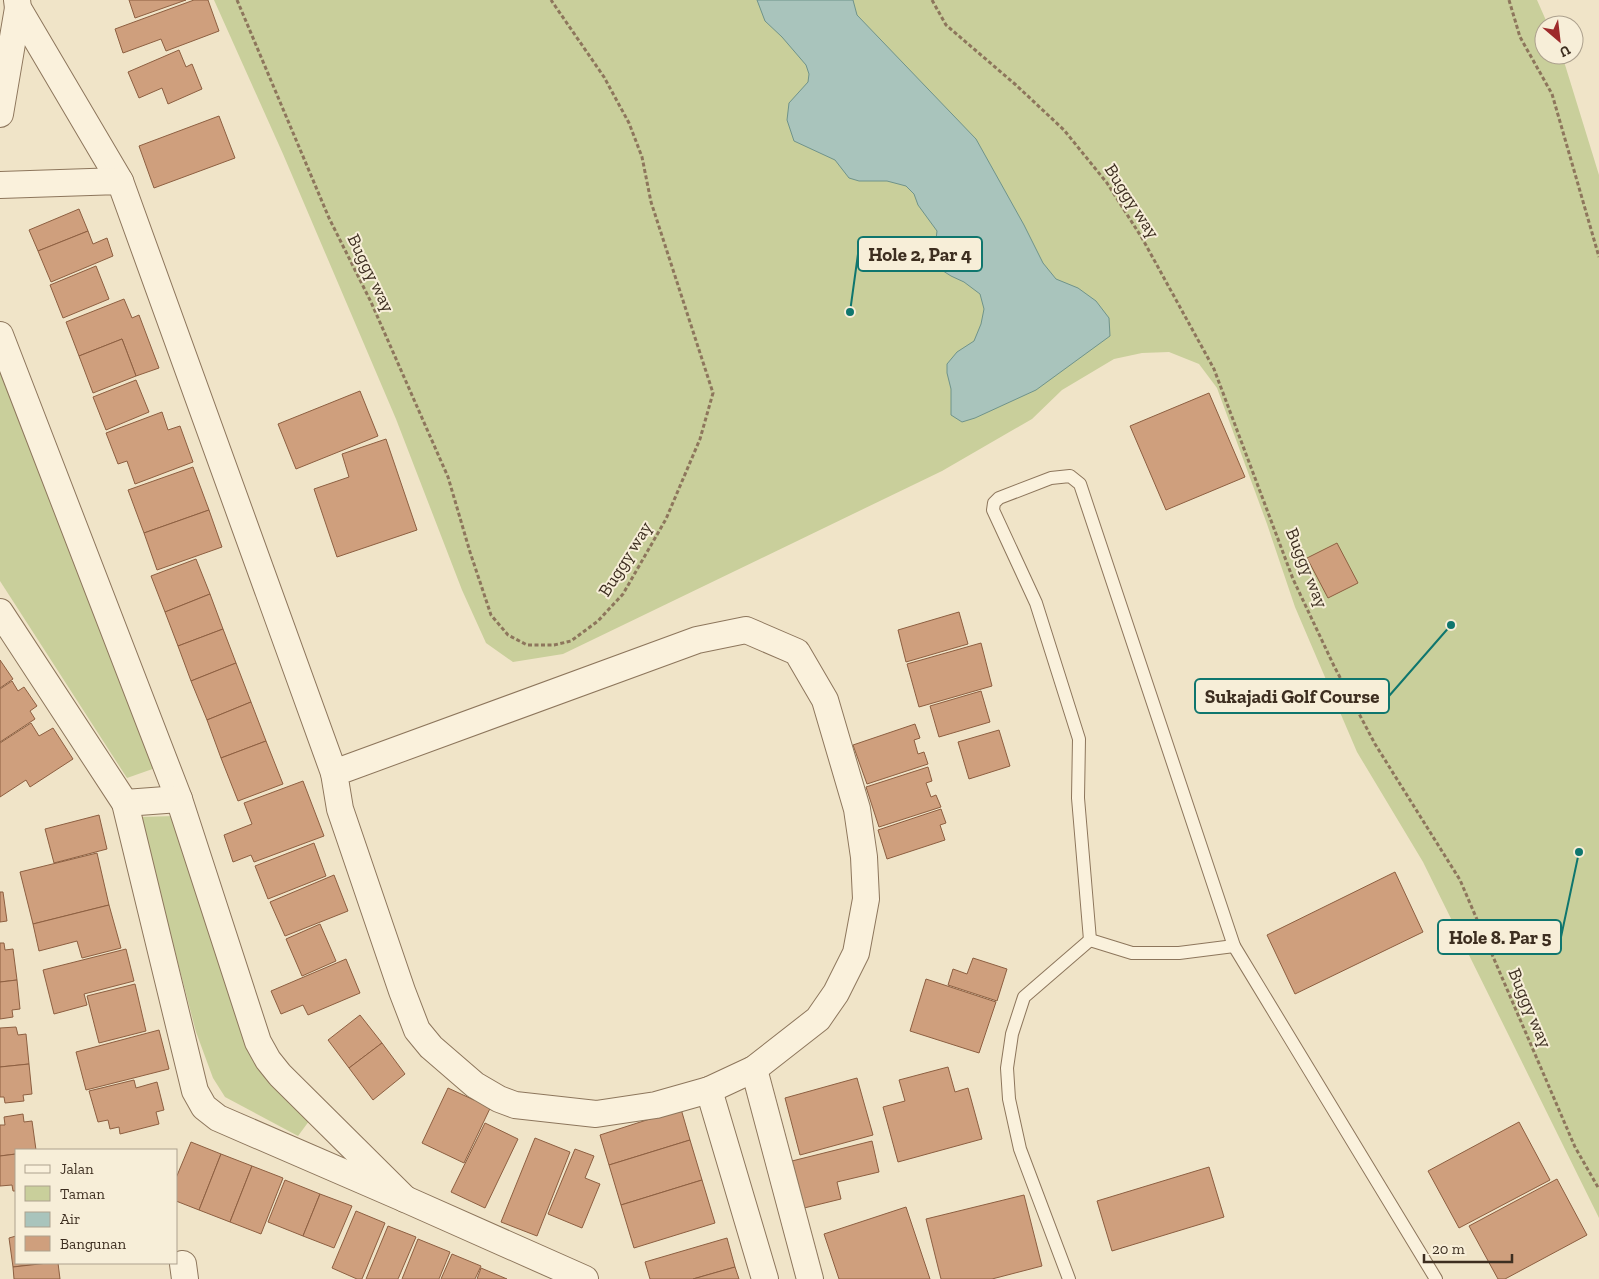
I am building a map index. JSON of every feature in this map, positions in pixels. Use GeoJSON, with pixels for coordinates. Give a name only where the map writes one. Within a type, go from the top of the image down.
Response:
{"type":"FeatureCollection","features":[{"type":"Feature","properties":{"kind":"street"},"geometry":{"type":"LineString","coordinates":[[0,114],[18,4]]}},
{"type":"Feature","properties":{"kind":"street"},"geometry":{"type":"LineString","coordinates":[[18,4],[120,181],[334,773],[340,809],[402,991],[417,1030],[431,1047],[475,1085],[499,1099],[515,1105],[596,1114],[656,1105],[709,1090],[754,1069],[818,1019],[836,993],[856,953],[866,899],[864,857],[857,809],[825,700],[797,652],[746,630],[696,640],[334,773]]}},
{"type":"Feature","properties":{"kind":"street"},"geometry":{"type":"LineString","coordinates":[[0,185],[120,181]]}},
{"type":"Feature","properties":{"kind":"street"},"geometry":{"type":"LineString","coordinates":[[0,335],[179,799],[258,1042],[268,1060],[280,1075],[405,1198]]}},
{"type":"Feature","properties":{"kind":"street"},"geometry":{"type":"LineString","coordinates":[[0,612],[125,803],[195,1091],[204,1108],[218,1118],[405,1198],[585,1279]]}},
{"type":"Feature","properties":{"kind":"street"},"geometry":{"type":"LineString","coordinates":[[125,803],[179,799]]}},
{"type":"Feature","properties":{"kind":"street"},"geometry":{"type":"LineString","coordinates":[[754,1069],[810,1279]]}},
{"type":"Feature","properties":{"kind":"street"},"geometry":{"type":"LineString","coordinates":[[709,1090],[765,1279]]}},
{"type":"Feature","properties":{"kind":"lane"},"geometry":{"type":"LineString","coordinates":[[1090,940],[1078,798],[1079,739],[1036,603],[993,510],[994,503],[999,498],[1051,478],[1070,476],[1080,484],[1234,946],[1436,1279]]}},
{"type":"Feature","properties":{"kind":"lane"},"geometry":{"type":"LineString","coordinates":[[1090,940],[1132,953],[1179,954],[1234,946]]}},
{"type":"Feature","properties":{"kind":"lane"},"geometry":{"type":"LineString","coordinates":[[1069,1279],[1020,1149],[1009,1100],[1007,1068],[1012,1034],[1024,997],[1090,940]]}},
{"type":"Feature","properties":{"kind":"path","name":"Buggy way"},"geometry":{"type":"LineString","coordinates":[[237,0],[329,218],[371,302],[448,477],[491,615],[508,635],[527,645],[554,645],[571,641],[598,621],[623,594],[666,519],[700,439],[713,393],[651,202],[642,158],[628,123],[604,77],[551,0]]}},
{"type":"Feature","properties":{"kind":"path","name":"Buggy way"},"geometry":{"type":"LineString","coordinates":[[932,0],[946,25],[1016,85],[1064,130],[1107,183],[1142,238],[1214,369],[1294,579],[1334,666],[1375,744],[1460,880],[1575,1147],[1599,1190]]}},
{"type":"Feature","properties":{"kind":"path"},"geometry":{"type":"LineString","coordinates":[[1509,0],[1520,37],[1552,94],[1599,257]]}},
{"type":"Feature","properties":{"kind":"green space"},"geometry":{"type":"Polygon","coordinates":[[[214,0],[1537,0],[1544,15],[1534,15],[1534,65],[1565,65],[1599,175],[1599,1218],[1423,862],[1357,752],[1295,607],[1217,388],[1199,364],[1169,352],[1142,353],[1114,359],[1062,390],[1032,419],[942,471],[563,654],[513,662],[486,643],[462,590],[396,419],[283,154],[214,0]]]}},
{"type":"Feature","properties":{"kind":"green space"},"geometry":{"type":"Polygon","coordinates":[[[0,353],[161,766],[127,778],[0,581],[0,353]]]}},
{"type":"Feature","properties":{"kind":"green space"},"geometry":{"type":"Polygon","coordinates":[[[174,816],[259,1062],[312,1117],[298,1136],[225,1097],[213,1078],[196,1032],[140,817],[174,816]]]}},
{"type":"Feature","properties":{"kind":"water"},"geometry":{"type":"Polygon","coordinates":[[[757,0],[853,0],[857,15],[976,139],[1043,263],[1056,279],[1078,288],[1096,301],[1109,318],[1110,336],[1036,390],[962,422],[951,415],[951,389],[947,364],[957,352],[974,341],[981,324],[984,309],[980,294],[964,282],[940,269],[934,257],[937,231],[918,205],[914,194],[906,186],[887,181],[859,181],[849,178],[835,160],[794,141],[787,120],[789,103],[808,82],[809,74],[806,65],[782,37],[765,21],[757,0]]]}},
{"type":"Feature","properties":{"kind":"building"},"geometry":{"type":"Polygon","coordinates":[[[129,0],[186,0],[135,18],[129,0]]]}},
{"type":"Feature","properties":{"kind":"building"},"geometry":{"type":"Polygon","coordinates":[[[194,0],[208,0],[219,31],[166,51],[161,39],[123,53],[115,29],[194,0]]]}},
{"type":"Feature","properties":{"kind":"building"},"geometry":{"type":"Polygon","coordinates":[[[179,50],[186,67],[192,64],[202,89],[168,104],[162,88],[139,98],[128,72],[179,50]]]}},
{"type":"Feature","properties":{"kind":"building"},"geometry":{"type":"Polygon","coordinates":[[[219,116],[235,158],[154,188],[139,146],[219,116]]]}},
{"type":"Feature","properties":{"kind":"building"},"geometry":{"type":"Polygon","coordinates":[[[79,209],[88,231],[38,251],[29,230],[79,209]]]}},
{"type":"Feature","properties":{"kind":"building"},"geometry":{"type":"Polygon","coordinates":[[[88,231],[93,244],[107,238],[113,256],[51,282],[38,251],[88,231]]]}},
{"type":"Feature","properties":{"kind":"building"},"geometry":{"type":"Polygon","coordinates":[[[96,266],[109,299],[63,318],[50,285],[96,266]]]}},
{"type":"Feature","properties":{"kind":"building"},"geometry":{"type":"Polygon","coordinates":[[[124,299],[132,318],[139,315],[159,368],[136,376],[122,339],[79,356],[66,322],[124,299]]]}},
{"type":"Feature","properties":{"kind":"building"},"geometry":{"type":"Polygon","coordinates":[[[122,339],[136,376],[93,393],[79,356],[122,339]]]}},
{"type":"Feature","properties":{"kind":"building"},"geometry":{"type":"Polygon","coordinates":[[[136,380],[149,412],[106,430],[93,397],[136,380]]]}},
{"type":"Feature","properties":{"kind":"building"},"geometry":{"type":"Polygon","coordinates":[[[360,391],[378,436],[296,469],[278,424],[360,391]]]}},
{"type":"Feature","properties":{"kind":"building"},"geometry":{"type":"Polygon","coordinates":[[[1209,393],[1245,477],[1166,510],[1130,426],[1209,393]]]}},
{"type":"Feature","properties":{"kind":"building"},"geometry":{"type":"Polygon","coordinates":[[[162,412],[168,430],[180,426],[193,462],[135,484],[127,461],[118,464],[106,433],[162,412]]]}},
{"type":"Feature","properties":{"kind":"building"},"geometry":{"type":"Polygon","coordinates":[[[386,439],[417,530],[337,557],[314,489],[349,477],[342,454],[386,439]]]}},
{"type":"Feature","properties":{"kind":"building"},"geometry":{"type":"Polygon","coordinates":[[[193,467],[209,510],[144,533],[128,490],[193,467]]]}},
{"type":"Feature","properties":{"kind":"building"},"geometry":{"type":"Polygon","coordinates":[[[209,510],[222,547],[157,570],[144,533],[209,510]]]}},
{"type":"Feature","properties":{"kind":"building"},"geometry":{"type":"Polygon","coordinates":[[[1337,543],[1358,583],[1328,598],[1307,558],[1337,543]]]}},
{"type":"Feature","properties":{"kind":"building"},"geometry":{"type":"Polygon","coordinates":[[[196,559],[210,594],[165,612],[151,576],[196,559]]]}},
{"type":"Feature","properties":{"kind":"building"},"geometry":{"type":"Polygon","coordinates":[[[210,594],[223,629],[178,646],[165,612],[210,594]]]}},
{"type":"Feature","properties":{"kind":"building"},"geometry":{"type":"Polygon","coordinates":[[[959,612],[968,644],[906,662],[898,630],[959,612]]]}},
{"type":"Feature","properties":{"kind":"building"},"geometry":{"type":"Polygon","coordinates":[[[223,629],[236,663],[191,681],[178,646],[223,629]]]}},
{"type":"Feature","properties":{"kind":"building"},"geometry":{"type":"Polygon","coordinates":[[[981,643],[992,686],[919,707],[907,664],[981,643]]]}},
{"type":"Feature","properties":{"kind":"building"},"geometry":{"type":"Polygon","coordinates":[[[0,660],[13,679],[0,688],[0,660]]]}},
{"type":"Feature","properties":{"kind":"building"},"geometry":{"type":"Polygon","coordinates":[[[236,663],[251,702],[207,720],[191,681],[236,663]]]}},
{"type":"Feature","properties":{"kind":"building"},"geometry":{"type":"Polygon","coordinates":[[[12,681],[18,691],[24,687],[37,706],[30,711],[35,719],[0,742],[0,689],[12,681]]]}},
{"type":"Feature","properties":{"kind":"building"},"geometry":{"type":"Polygon","coordinates":[[[981,691],[990,722],[939,737],[930,706],[981,691]]]}},
{"type":"Feature","properties":{"kind":"building"},"geometry":{"type":"Polygon","coordinates":[[[251,702],[266,741],[221,758],[207,720],[251,702]]]}},
{"type":"Feature","properties":{"kind":"building"},"geometry":{"type":"Polygon","coordinates":[[[31,723],[39,736],[53,728],[73,759],[30,787],[26,780],[0,797],[0,743],[31,723]]]}},
{"type":"Feature","properties":{"kind":"building"},"geometry":{"type":"Polygon","coordinates":[[[915,724],[920,738],[914,740],[918,754],[924,752],[928,764],[867,784],[853,745],[915,724]]]}},
{"type":"Feature","properties":{"kind":"building"},"geometry":{"type":"Polygon","coordinates":[[[999,730],[1010,766],[969,779],[958,742],[999,730]]]}},
{"type":"Feature","properties":{"kind":"building"},"geometry":{"type":"Polygon","coordinates":[[[266,741],[283,784],[238,801],[221,758],[266,741]]]}},
{"type":"Feature","properties":{"kind":"building"},"geometry":{"type":"Polygon","coordinates":[[[928,767],[932,781],[926,783],[931,797],[936,795],[941,807],[879,827],[866,787],[928,767]]]}},
{"type":"Feature","properties":{"kind":"building"},"geometry":{"type":"Polygon","coordinates":[[[303,781],[324,836],[254,862],[251,855],[233,862],[224,835],[252,824],[244,803],[303,781]]]}},
{"type":"Feature","properties":{"kind":"building"},"geometry":{"type":"Polygon","coordinates":[[[941,809],[946,823],[940,825],[945,840],[887,859],[878,830],[941,809]]]}},
{"type":"Feature","properties":{"kind":"building"},"geometry":{"type":"Polygon","coordinates":[[[99,815],[107,849],[54,863],[45,829],[99,815]]]}},
{"type":"Feature","properties":{"kind":"building"},"geometry":{"type":"Polygon","coordinates":[[[314,843],[326,876],[268,899],[255,866],[314,843]]]}},
{"type":"Feature","properties":{"kind":"building"},"geometry":{"type":"Polygon","coordinates":[[[97,853],[109,905],[33,924],[20,872],[97,853]]]}},
{"type":"Feature","properties":{"kind":"building"},"geometry":{"type":"Polygon","coordinates":[[[1395,872],[1423,932],[1295,994],[1267,935],[1395,872]]]}},
{"type":"Feature","properties":{"kind":"building"},"geometry":{"type":"Polygon","coordinates":[[[334,875],[348,911],[285,936],[270,902],[334,875]]]}},
{"type":"Feature","properties":{"kind":"building"},"geometry":{"type":"Polygon","coordinates":[[[0,892],[3,892],[7,921],[0,922],[0,892]]]}},
{"type":"Feature","properties":{"kind":"building"},"geometry":{"type":"Polygon","coordinates":[[[109,905],[121,948],[82,958],[77,941],[39,951],[33,924],[109,905]]]}},
{"type":"Feature","properties":{"kind":"building"},"geometry":{"type":"Polygon","coordinates":[[[320,924],[336,961],[302,976],[286,939],[320,924]]]}},
{"type":"Feature","properties":{"kind":"building"},"geometry":{"type":"Polygon","coordinates":[[[0,943],[4,943],[5,950],[13,949],[17,980],[0,982],[0,943]]]}},
{"type":"Feature","properties":{"kind":"building"},"geometry":{"type":"Polygon","coordinates":[[[126,949],[134,981],[84,994],[87,1005],[54,1014],[43,970],[126,949]]]}},
{"type":"Feature","properties":{"kind":"building"},"geometry":{"type":"Polygon","coordinates":[[[973,958],[1007,969],[997,1001],[948,985],[953,969],[967,974],[973,958]]]}},
{"type":"Feature","properties":{"kind":"building"},"geometry":{"type":"Polygon","coordinates":[[[346,959],[360,993],[308,1015],[303,1005],[281,1014],[271,991],[346,959]]]}},
{"type":"Feature","properties":{"kind":"building"},"geometry":{"type":"Polygon","coordinates":[[[926,979],[996,1002],[979,1053],[910,1031],[926,979]]]}},
{"type":"Feature","properties":{"kind":"building"},"geometry":{"type":"Polygon","coordinates":[[[17,980],[20,1009],[12,1010],[13,1017],[0,1019],[0,982],[17,980]]]}},
{"type":"Feature","properties":{"kind":"building"},"geometry":{"type":"Polygon","coordinates":[[[135,984],[146,1031],[99,1043],[87,996],[135,984]]]}},
{"type":"Feature","properties":{"kind":"building"},"geometry":{"type":"Polygon","coordinates":[[[360,1015],[382,1043],[349,1068],[328,1040],[360,1015]]]}},
{"type":"Feature","properties":{"kind":"building"},"geometry":{"type":"Polygon","coordinates":[[[16,1027],[18,1035],[26,1034],[29,1064],[0,1067],[0,1028],[16,1027]]]}},
{"type":"Feature","properties":{"kind":"building"},"geometry":{"type":"Polygon","coordinates":[[[159,1030],[169,1069],[86,1090],[76,1052],[159,1030]]]}},
{"type":"Feature","properties":{"kind":"building"},"geometry":{"type":"Polygon","coordinates":[[[382,1043],[405,1074],[373,1100],[349,1068],[382,1043]]]}},
{"type":"Feature","properties":{"kind":"building"},"geometry":{"type":"Polygon","coordinates":[[[29,1064],[32,1094],[23,1095],[24,1101],[5,1103],[4,1097],[0,1097],[0,1067],[29,1064]]]}},
{"type":"Feature","properties":{"kind":"building"},"geometry":{"type":"Polygon","coordinates":[[[948,1067],[955,1092],[968,1088],[982,1139],[898,1162],[883,1107],[905,1101],[899,1080],[948,1067]]]}},
{"type":"Feature","properties":{"kind":"building"},"geometry":{"type":"Polygon","coordinates":[[[857,1078],[873,1135],[800,1155],[785,1098],[857,1078]]]}},
{"type":"Feature","properties":{"kind":"building"},"geometry":{"type":"Polygon","coordinates":[[[134,1080],[136,1088],[157,1082],[164,1110],[156,1112],[159,1124],[120,1134],[119,1127],[110,1129],[108,1120],[98,1122],[89,1091],[134,1080]]]}},
{"type":"Feature","properties":{"kind":"building"},"geometry":{"type":"Polygon","coordinates":[[[448,1088],[474,1100],[478,1093],[494,1100],[464,1163],[422,1143],[448,1088]]]}},
{"type":"Feature","properties":{"kind":"building"},"geometry":{"type":"Polygon","coordinates":[[[681,1109],[690,1140],[609,1165],[600,1135],[681,1109]]]}},
{"type":"Feature","properties":{"kind":"building"},"geometry":{"type":"Polygon","coordinates":[[[23,1114],[24,1122],[32,1121],[36,1149],[15,1149],[15,1154],[0,1156],[0,1125],[5,1125],[4,1117],[23,1114]]]}},
{"type":"Feature","properties":{"kind":"building"},"geometry":{"type":"Polygon","coordinates":[[[1519,1122],[1550,1180],[1459,1228],[1428,1171],[1519,1122]]]}},
{"type":"Feature","properties":{"kind":"building"},"geometry":{"type":"Polygon","coordinates":[[[485,1123],[518,1139],[485,1208],[451,1192],[485,1123]]]}},
{"type":"Feature","properties":{"kind":"building"},"geometry":{"type":"Polygon","coordinates":[[[535,1138],[570,1152],[537,1236],[501,1222],[535,1138]]]}},
{"type":"Feature","properties":{"kind":"building"},"geometry":{"type":"Polygon","coordinates":[[[690,1140],[702,1180],[621,1205],[609,1165],[690,1140]]]}},
{"type":"Feature","properties":{"kind":"building"},"geometry":{"type":"Polygon","coordinates":[[[872,1141],[879,1172],[837,1182],[841,1199],[800,1209],[788,1162],[872,1141]]]}},
{"type":"Feature","properties":{"kind":"building"},"geometry":{"type":"Polygon","coordinates":[[[191,1142],[221,1154],[199,1210],[178,1202],[178,1173],[191,1142]]]}},
{"type":"Feature","properties":{"kind":"building"},"geometry":{"type":"Polygon","coordinates":[[[575,1149],[594,1156],[585,1178],[600,1184],[582,1228],[548,1214],[575,1149]]]}},
{"type":"Feature","properties":{"kind":"building"},"geometry":{"type":"Polygon","coordinates":[[[15,1154],[15,1191],[13,1191],[12,1185],[0,1186],[0,1156],[15,1154]]]}},
{"type":"Feature","properties":{"kind":"building"},"geometry":{"type":"Polygon","coordinates":[[[221,1154],[252,1166],[230,1222],[199,1210],[221,1154]]]}},
{"type":"Feature","properties":{"kind":"building"},"geometry":{"type":"Polygon","coordinates":[[[252,1166],[283,1178],[261,1234],[230,1222],[252,1166]]]}},
{"type":"Feature","properties":{"kind":"building"},"geometry":{"type":"Polygon","coordinates":[[[1209,1167],[1224,1217],[1112,1251],[1097,1201],[1209,1167]]]}},
{"type":"Feature","properties":{"kind":"building"},"geometry":{"type":"Polygon","coordinates":[[[1557,1179],[1587,1235],[1505,1279],[1498,1279],[1469,1226],[1557,1179]]]}},
{"type":"Feature","properties":{"kind":"building"},"geometry":{"type":"Polygon","coordinates":[[[285,1180],[320,1194],[303,1236],[268,1222],[285,1180]]]}},
{"type":"Feature","properties":{"kind":"building"},"geometry":{"type":"Polygon","coordinates":[[[702,1180],[715,1223],[634,1248],[621,1205],[702,1180]]]}},
{"type":"Feature","properties":{"kind":"building"},"geometry":{"type":"Polygon","coordinates":[[[320,1194],[352,1206],[334,1248],[303,1236],[320,1194]]]}},
{"type":"Feature","properties":{"kind":"building"},"geometry":{"type":"Polygon","coordinates":[[[1024,1195],[1042,1266],[992,1279],[941,1279],[926,1219],[1024,1195]]]}},
{"type":"Feature","properties":{"kind":"building"},"geometry":{"type":"Polygon","coordinates":[[[906,1207],[930,1279],[839,1279],[824,1234],[906,1207]]]}},
{"type":"Feature","properties":{"kind":"building"},"geometry":{"type":"Polygon","coordinates":[[[356,1211],[385,1223],[362,1279],[357,1279],[332,1268],[356,1211]]]}},
{"type":"Feature","properties":{"kind":"building"},"geometry":{"type":"Polygon","coordinates":[[[388,1226],[416,1237],[398,1279],[366,1279],[388,1226]]]}},
{"type":"Feature","properties":{"kind":"building"},"geometry":{"type":"Polygon","coordinates":[[[15,1236],[15,1264],[39,1264],[13,1267],[9,1238],[15,1236]]]}},
{"type":"Feature","properties":{"kind":"building"},"geometry":{"type":"Polygon","coordinates":[[[727,1238],[735,1267],[693,1279],[650,1279],[645,1262],[727,1238]]]}},
{"type":"Feature","properties":{"kind":"building"},"geometry":{"type":"Polygon","coordinates":[[[418,1239],[450,1252],[439,1279],[402,1279],[418,1239]]]}},
{"type":"Feature","properties":{"kind":"building"},"geometry":{"type":"Polygon","coordinates":[[[452,1254],[481,1266],[475,1279],[441,1279],[452,1254]]]}},
{"type":"Feature","properties":{"kind":"building"},"geometry":{"type":"Polygon","coordinates":[[[58,1264],[60,1279],[14,1279],[13,1267],[58,1264]]]}},
{"type":"Feature","properties":{"kind":"building"},"geometry":{"type":"Polygon","coordinates":[[[735,1267],[739,1279],[693,1279],[735,1267]]]}},
{"type":"Feature","properties":{"kind":"building"},"geometry":{"type":"Polygon","coordinates":[[[481,1268],[507,1279],[477,1279],[481,1268]]]}},
{"type":"Feature","properties":{"kind":"place","name":"Hole 2, Par 4"},"geometry":{"type":"Point","coordinates":[850,312]}},
{"type":"Feature","properties":{"kind":"place","name":"Sukajadi Golf Course"},"geometry":{"type":"Point","coordinates":[1451,625]}},
{"type":"Feature","properties":{"kind":"place","name":"Hole 8. Par 5"},"geometry":{"type":"Point","coordinates":[1579,852]}}]}
